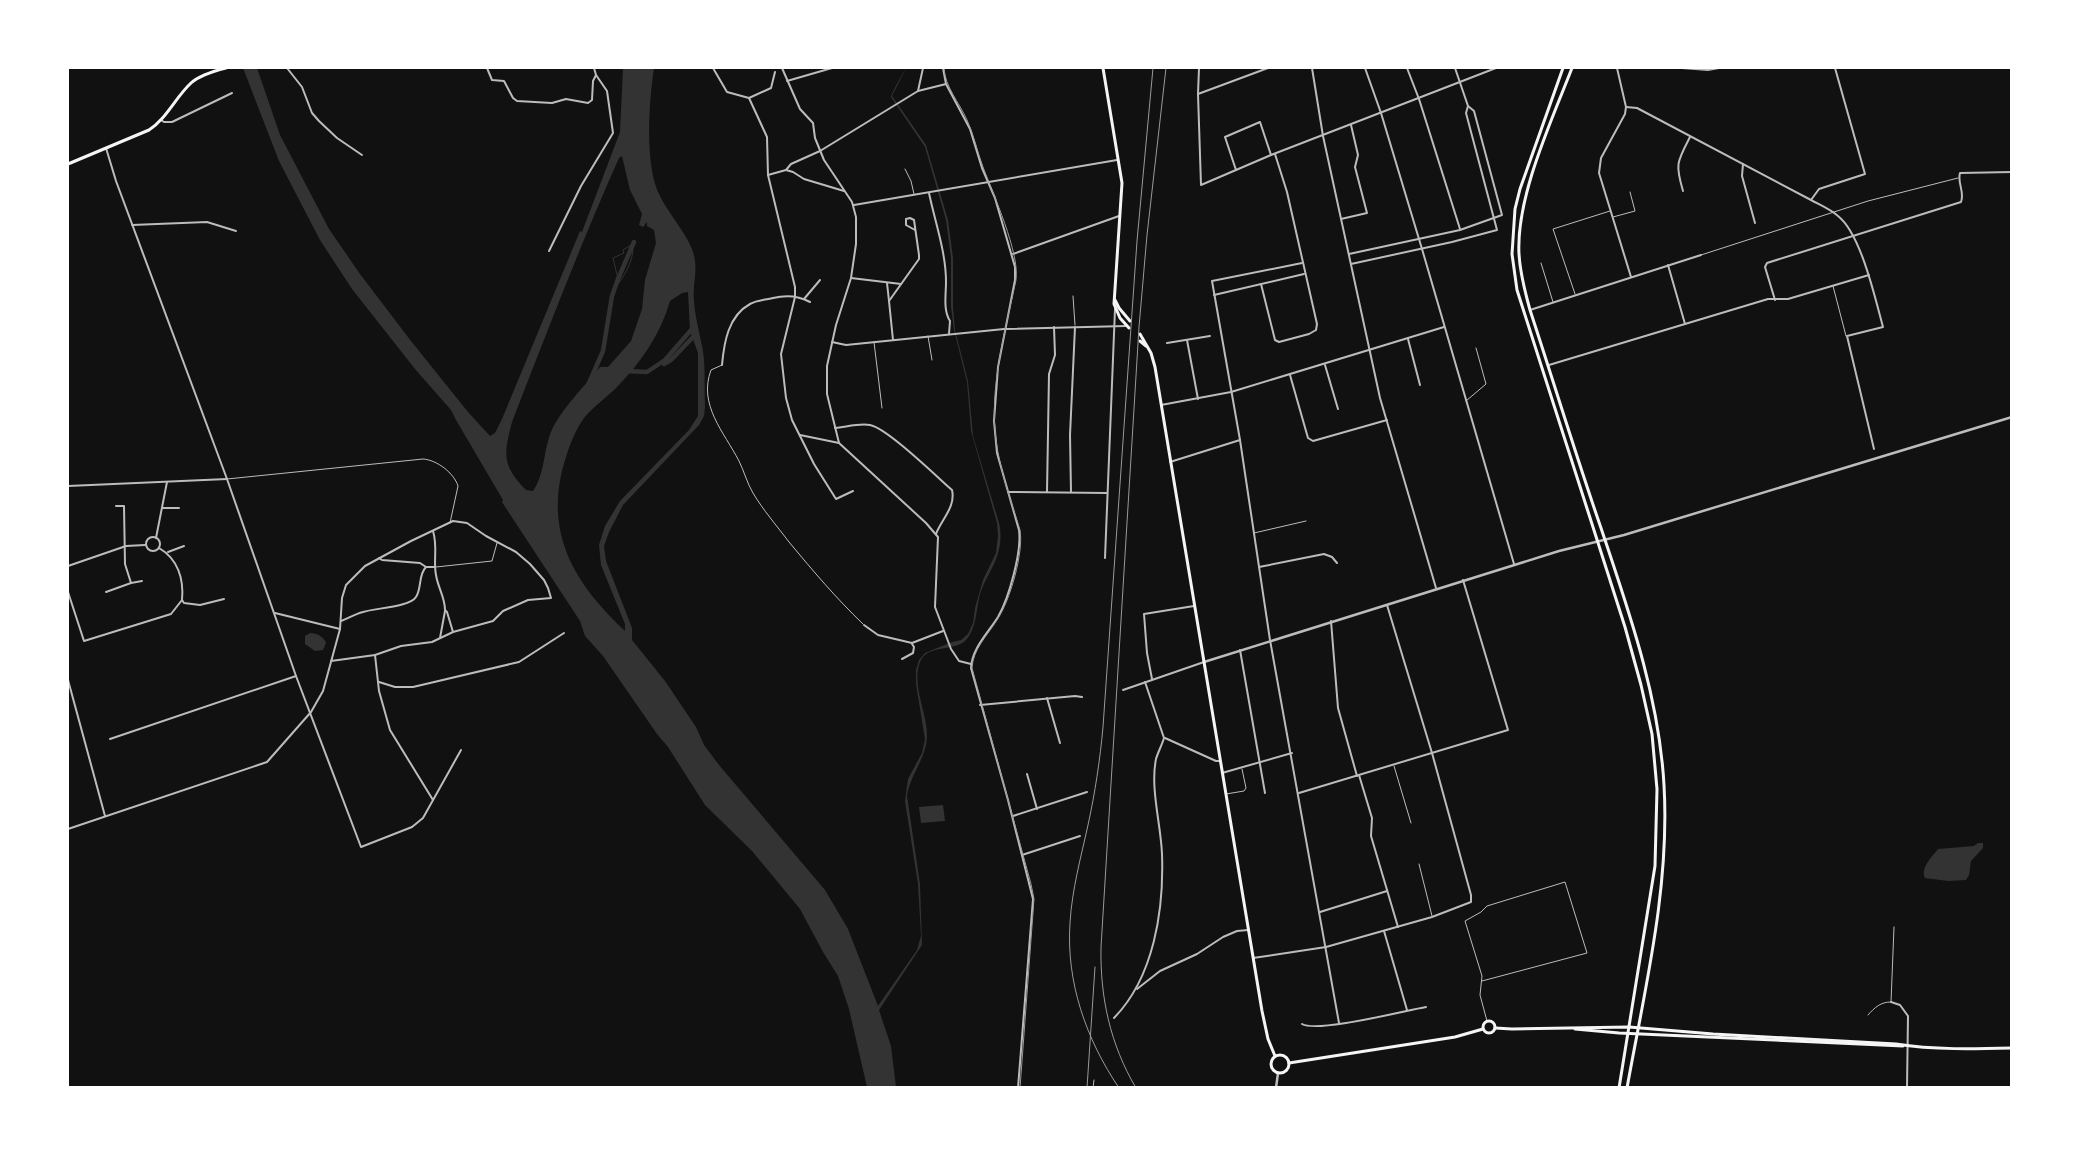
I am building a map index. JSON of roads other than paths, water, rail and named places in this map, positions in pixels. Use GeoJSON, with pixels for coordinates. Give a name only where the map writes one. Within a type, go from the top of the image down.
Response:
{"type":"FeatureCollection","features":[{"type":"Feature","properties":{"kind":"main road"},"geometry":{"type":"LineString","coordinates":[[68,164],[149,130],[161,120],[190,84],[201,76],[226,68]]}},
{"type":"Feature","properties":{"kind":"main road"},"geometry":{"type":"LineString","coordinates":[[1103,68],[1122,184],[1115,309],[1128,327]]}},
{"type":"Feature","properties":{"kind":"main road"},"geometry":{"type":"LineString","coordinates":[[1563,68],[1520,189],[1513,224],[1512,254],[1517,290],[1642,685],[1652,734],[1657,789],[1655,866],[1619,1088]]}},
{"type":"Feature","properties":{"kind":"main road"},"geometry":{"type":"LineString","coordinates":[[1572,68],[1543,144],[1522,211],[1519,244],[1520,261],[1530,310],[1649,684],[1658,729],[1664,777],[1665,814],[1661,884],[1653,945],[1627,1088]]}},
{"type":"Feature","properties":{"kind":"main road"},"geometry":{"type":"LineString","coordinates":[[1115,299],[1119,308],[1130,321]]}},
{"type":"Feature","properties":{"kind":"main road"},"geometry":{"type":"LineString","coordinates":[[1140,334],[1154,362],[1265,1030],[1275,1056],[1271,1065],[1278,1073],[1286,1071],[1290,1063]]}},
{"type":"Feature","properties":{"kind":"main road"},"geometry":{"type":"LineString","coordinates":[[1140,341],[1147,346]]}},
{"type":"Feature","properties":{"kind":"main road"},"geometry":{"type":"LineString","coordinates":[[1483,1029],[1483,1024],[1487,1021],[1492,1022],[1495,1028]]}},
{"type":"Feature","properties":{"kind":"main road"},"geometry":{"type":"LineString","coordinates":[[1483,1029],[1490,1033],[1495,1028],[1629,1027],[1909,1046],[2012,1048]]}},
{"type":"Feature","properties":{"kind":"main road"},"geometry":{"type":"LineString","coordinates":[[1567,1028],[1628,1034],[1894,1047],[1909,1046]]}},
{"type":"Feature","properties":{"kind":"main road"},"geometry":{"type":"LineString","coordinates":[[1290,1063],[1455,1037],[1483,1029]]}},
{"type":"Feature","properties":{"kind":"main road"},"geometry":{"type":"LineString","coordinates":[[1275,1056],[1285,1056],[1290,1063]]}},
{"type":"Feature","properties":{"kind":"street"},"geometry":{"type":"LineString","coordinates":[[287,68],[302,87],[312,113],[326,129],[362,155]]}},
{"type":"Feature","properties":{"kind":"street"},"geometry":{"type":"LineString","coordinates":[[487,68],[494,82],[504,81],[513,98],[520,101],[552,103],[566,100],[588,103],[592,100],[592,81],[596,75]]}},
{"type":"Feature","properties":{"kind":"street"},"geometry":{"type":"LineString","coordinates":[[549,251],[581,186],[613,133],[607,91],[596,75],[594,68]]}},
{"type":"Feature","properties":{"kind":"street"},"geometry":{"type":"LineString","coordinates":[[713,68],[729,94],[749,98],[772,88],[774,69]]}},
{"type":"Feature","properties":{"kind":"street"},"geometry":{"type":"LineString","coordinates":[[782,68],[800,109],[813,123],[814,138],[820,151],[854,205],[857,229],[851,278],[827,366],[827,385],[839,443]]}},
{"type":"Feature","properties":{"kind":"street"},"geometry":{"type":"LineString","coordinates":[[787,81],[832,68]]}},
{"type":"Feature","properties":{"kind":"street"},"geometry":{"type":"LineString","coordinates":[[918,91],[923,68]]}},
{"type":"Feature","properties":{"kind":"street"},"geometry":{"type":"LineString","coordinates":[[943,68],[946,84],[968,124],[1012,254],[1015,276],[998,367],[994,428],[996,448],[1020,539],[1010,587],[1000,614],[974,652],[971,674],[1032,892],[1033,905],[1018,1088]]}},
{"type":"Feature","properties":{"kind":"street"},"geometry":{"type":"LineString","coordinates":[[1199,68],[1198,94],[1202,185],[1271,155],[1496,68]]}},
{"type":"Feature","properties":{"kind":"street"},"geometry":{"type":"LineString","coordinates":[[1198,94],[1268,68]]}},
{"type":"Feature","properties":{"kind":"street"},"geometry":{"type":"LineString","coordinates":[[1312,68],[1323,136],[1380,398],[1436,588]]}},
{"type":"Feature","properties":{"kind":"street"},"geometry":{"type":"LineString","coordinates":[[1365,68],[1419,238],[1514,564]]}},
{"type":"Feature","properties":{"kind":"street"},"geometry":{"type":"LineString","coordinates":[[1407,68],[1419,99],[1460,230]]}},
{"type":"Feature","properties":{"kind":"street"},"geometry":{"type":"LineString","coordinates":[[1351,264],[1497,230],[1496,219],[1466,114],[1468,106],[1455,68]]}},
{"type":"Feature","properties":{"kind":"street"},"geometry":{"type":"LineString","coordinates":[[1617,68],[1626,114],[1601,158],[1599,173],[1631,277]]}},
{"type":"Feature","properties":{"kind":"street"},"geometry":{"type":"LineString","coordinates":[[1682,68],[1708,70],[1720,68]]}},
{"type":"Feature","properties":{"kind":"street"},"geometry":{"type":"LineString","coordinates":[[1811,200],[1818,189],[1865,174],[1835,68]]}},
{"type":"Feature","properties":{"kind":"street"},"geometry":{"type":"LineString","coordinates":[[786,170],[791,164],[820,151],[918,91],[946,84]]}},
{"type":"Feature","properties":{"kind":"street"},"geometry":{"type":"LineString","coordinates":[[161,120],[172,122],[232,93]]}},
{"type":"Feature","properties":{"kind":"street"},"geometry":{"type":"LineString","coordinates":[[749,98],[767,137],[769,149],[768,175],[794,283],[795,297],[781,360],[786,398],[792,420],[799,435],[814,464],[836,499],[853,491]]}},
{"type":"Feature","properties":{"kind":"street"},"geometry":{"type":"LineString","coordinates":[[1349,254],[1460,230],[1496,219],[1502,215],[1474,110],[1468,106]]}},
{"type":"Feature","properties":{"kind":"street"},"geometry":{"type":"LineString","coordinates":[[1626,107],[1637,108],[1811,200],[1839,216],[1853,235],[1869,275],[1883,327],[1847,336],[1874,449]]}},
{"type":"Feature","properties":{"kind":"street"},"geometry":{"type":"LineString","coordinates":[[1236,170],[1224,137],[1260,122],[1271,155]]}},
{"type":"Feature","properties":{"kind":"street"},"geometry":{"type":"LineString","coordinates":[[1341,219],[1367,213],[1355,167],[1358,155],[1350,125]]}},
{"type":"Feature","properties":{"kind":"street"},"geometry":{"type":"LineString","coordinates":[[1683,191],[1678,173],[1678,161],[1690,136]]}},
{"type":"Feature","properties":{"kind":"street"},"geometry":{"type":"LineString","coordinates":[[106,148],[132,225],[227,479],[296,676],[362,847],[412,827],[423,818],[461,750]]}},
{"type":"Feature","properties":{"kind":"street"},"geometry":{"type":"LineString","coordinates":[[1261,284],[1273,338],[1278,342],[1309,334],[1317,327],[1288,192],[1275,154]]}},
{"type":"Feature","properties":{"kind":"street"},"geometry":{"type":"LineString","coordinates":[[854,205],[1119,159]]}},
{"type":"Feature","properties":{"kind":"street"},"geometry":{"type":"LineString","coordinates":[[1743,164],[1742,176],[1755,223]]}},
{"type":"Feature","properties":{"kind":"street"},"geometry":{"type":"LineString","coordinates":[[768,175],[786,170],[804,179],[844,191]]}},
{"type":"Feature","properties":{"kind":"street"},"geometry":{"type":"LineString","coordinates":[[1775,300],[1766,267],[1767,263],[1961,202],[1963,198],[1958,178],[1960,172],[2012,172]]}},
{"type":"Feature","properties":{"kind":"street"},"geometry":{"type":"LineString","coordinates":[[929,193],[940,238],[946,280],[946,316],[950,321],[950,334]]}},
{"type":"Feature","properties":{"kind":"street"},"geometry":{"type":"LineString","coordinates":[[1012,254],[1121,215]]}},
{"type":"Feature","properties":{"kind":"street"},"geometry":{"type":"LineString","coordinates":[[889,301],[919,259],[915,230],[912,218],[906,219],[906,225],[915,230]]}},
{"type":"Feature","properties":{"kind":"street"},"geometry":{"type":"LineString","coordinates":[[132,225],[206,222],[236,231]]}},
{"type":"Feature","properties":{"kind":"street"},"geometry":{"type":"LineString","coordinates":[[1530,310],[1701,255]]}},
{"type":"Feature","properties":{"kind":"street"},"geometry":{"type":"LineString","coordinates":[[1302,263],[1212,281],[1240,440],[1270,640],[1292,753],[1339,1024]]}},
{"type":"Feature","properties":{"kind":"street"},"geometry":{"type":"LineString","coordinates":[[1668,265],[1686,324]]}},
{"type":"Feature","properties":{"kind":"street"},"geometry":{"type":"LineString","coordinates":[[1214,295],[1305,274]]}},
{"type":"Feature","properties":{"kind":"street"},"geometry":{"type":"LineString","coordinates":[[1548,365],[1768,299],[1788,299],[1869,275]]}},
{"type":"Feature","properties":{"kind":"street"},"geometry":{"type":"LineString","coordinates":[[851,278],[901,284]]}},
{"type":"Feature","properties":{"kind":"street"},"geometry":{"type":"LineString","coordinates":[[804,299],[820,280]]}},
{"type":"Feature","properties":{"kind":"street"},"geometry":{"type":"LineString","coordinates":[[887,283],[893,340]]}},
{"type":"Feature","properties":{"kind":"street"},"geometry":{"type":"LineString","coordinates":[[722,365],[728,331],[746,306],[773,298],[795,297],[810,302]]}},
{"type":"Feature","properties":{"kind":"street"},"geometry":{"type":"LineString","coordinates":[[1105,558],[1115,309]]}},
{"type":"Feature","properties":{"kind":"street"},"geometry":{"type":"LineString","coordinates":[[832,342],[846,345],[1005,329],[1114,325],[1128,327]]}},
{"type":"Feature","properties":{"kind":"street"},"geometry":{"type":"LineString","coordinates":[[1071,492],[1070,435],[1075,326]]}},
{"type":"Feature","properties":{"kind":"street"},"geometry":{"type":"LineString","coordinates":[[1047,492],[1048,374],[1052,368],[1055,356],[1054,327]]}},
{"type":"Feature","properties":{"kind":"street"},"geometry":{"type":"LineString","coordinates":[[1161,405],[1231,392],[1444,327]]}},
{"type":"Feature","properties":{"kind":"street"},"geometry":{"type":"LineString","coordinates":[[1217,335],[1221,334]]}},
{"type":"Feature","properties":{"kind":"street"},"geometry":{"type":"LineString","coordinates":[[1167,343],[1210,336]]}},
{"type":"Feature","properties":{"kind":"street"},"geometry":{"type":"LineString","coordinates":[[1408,338],[1420,385]]}},
{"type":"Feature","properties":{"kind":"street"},"geometry":{"type":"LineString","coordinates":[[1187,340],[1198,399]]}},
{"type":"Feature","properties":{"kind":"street"},"geometry":{"type":"LineString","coordinates":[[1324,364],[1338,409]]}},
{"type":"Feature","properties":{"kind":"street"},"geometry":{"type":"LineString","coordinates":[[1290,375],[1308,438],[1313,441],[1387,420]]}},
{"type":"Feature","properties":{"kind":"street"},"geometry":{"type":"LineString","coordinates":[[1122,690],[1270,640],[1514,564],[1604,540],[1876,460],[2012,417]]}},
{"type":"Feature","properties":{"kind":"street"},"geometry":{"type":"LineString","coordinates":[[835,428],[870,425],[876,427],[896,440],[952,490],[954,494],[950,509],[936,534]]}},
{"type":"Feature","properties":{"kind":"street"},"geometry":{"type":"LineString","coordinates":[[799,435],[839,443],[936,534],[938,538],[938,553],[935,608],[951,649],[959,661],[971,664]]}},
{"type":"Feature","properties":{"kind":"street"},"geometry":{"type":"LineString","coordinates":[[1170,462],[1240,440]]}},
{"type":"Feature","properties":{"kind":"street"},"geometry":{"type":"LineString","coordinates":[[68,486],[227,479]]}},
{"type":"Feature","properties":{"kind":"street"},"geometry":{"type":"LineString","coordinates":[[156,538],[167,482]]}},
{"type":"Feature","properties":{"kind":"street"},"geometry":{"type":"LineString","coordinates":[[1008,492],[1107,493]]}},
{"type":"Feature","properties":{"kind":"street"},"geometry":{"type":"LineString","coordinates":[[116,506],[124,506],[125,564],[131,583]]}},
{"type":"Feature","properties":{"kind":"street"},"geometry":{"type":"LineString","coordinates":[[162,508],[179,508]]}},
{"type":"Feature","properties":{"kind":"street"},"geometry":{"type":"LineString","coordinates":[[68,828],[264,764],[272,758],[311,712],[323,691],[340,629],[342,598],[346,585],[365,566],[433,531],[456,521],[467,523],[497,543],[516,552],[530,564],[548,588],[551,598],[528,600],[503,610],[493,621],[453,632],[423,644],[394,648],[375,655],[332,661]]}},
{"type":"Feature","properties":{"kind":"street"},"geometry":{"type":"LineString","coordinates":[[433,531],[436,579],[444,600],[445,610],[440,638]]}},
{"type":"Feature","properties":{"kind":"street"},"geometry":{"type":"LineString","coordinates":[[145,545],[148,539],[156,538]]}},
{"type":"Feature","properties":{"kind":"street"},"geometry":{"type":"LineString","coordinates":[[156,538],[160,542],[159,548]]}},
{"type":"Feature","properties":{"kind":"street"},"geometry":{"type":"LineString","coordinates":[[68,566],[126,546],[145,545]]}},
{"type":"Feature","properties":{"kind":"street"},"geometry":{"type":"LineString","coordinates":[[145,545],[152,552],[159,548]]}},
{"type":"Feature","properties":{"kind":"street"},"geometry":{"type":"LineString","coordinates":[[167,552],[184,546]]}},
{"type":"Feature","properties":{"kind":"street"},"geometry":{"type":"LineString","coordinates":[[68,592],[84,641],[171,614],[182,600],[181,578],[178,568],[167,552],[159,548]]}},
{"type":"Feature","properties":{"kind":"street"},"geometry":{"type":"LineString","coordinates":[[1259,568],[1324,554],[1332,556],[1337,563]]}},
{"type":"Feature","properties":{"kind":"street"},"geometry":{"type":"LineString","coordinates":[[379,558],[382,560],[420,563],[426,567],[435,567]]}},
{"type":"Feature","properties":{"kind":"street"},"geometry":{"type":"LineString","coordinates":[[341,621],[364,611],[392,607],[414,600],[426,567]]}},
{"type":"Feature","properties":{"kind":"street"},"geometry":{"type":"LineString","coordinates":[[1298,793],[1508,730],[1463,580]]}},
{"type":"Feature","properties":{"kind":"street"},"geometry":{"type":"LineString","coordinates":[[106,592],[142,581]]}},
{"type":"Feature","properties":{"kind":"street"},"geometry":{"type":"LineString","coordinates":[[182,600],[184,603],[200,605],[224,599]]}},
{"type":"Feature","properties":{"kind":"street"},"geometry":{"type":"LineString","coordinates":[[1253,958],[1326,947],[1432,917],[1471,902],[1471,895],[1432,753],[1387,604]]}},
{"type":"Feature","properties":{"kind":"street"},"geometry":{"type":"LineString","coordinates":[[1152,679],[1147,653],[1144,614],[1194,606]]}},
{"type":"Feature","properties":{"kind":"street"},"geometry":{"type":"LineString","coordinates":[[445,610],[453,632]]}},
{"type":"Feature","properties":{"kind":"street"},"geometry":{"type":"LineString","coordinates":[[275,613],[340,629]]}},
{"type":"Feature","properties":{"kind":"street"},"geometry":{"type":"LineString","coordinates":[[1331,621],[1338,708],[1372,818],[1371,836],[1398,927]]}},
{"type":"Feature","properties":{"kind":"street"},"geometry":{"type":"LineString","coordinates":[[864,625],[878,635],[912,643],[943,631]]}},
{"type":"Feature","properties":{"kind":"street"},"geometry":{"type":"LineString","coordinates":[[379,682],[395,687],[413,687],[519,662],[564,633]]}},
{"type":"Feature","properties":{"kind":"street"},"geometry":{"type":"LineString","coordinates":[[902,659],[913,653],[914,647],[912,643]]}},
{"type":"Feature","properties":{"kind":"street"},"geometry":{"type":"LineString","coordinates":[[1240,650],[1258,763],[1265,793]]}},
{"type":"Feature","properties":{"kind":"street"},"geometry":{"type":"LineString","coordinates":[[375,655],[380,691],[390,730],[433,800]]}},
{"type":"Feature","properties":{"kind":"street"},"geometry":{"type":"LineString","coordinates":[[110,739],[296,676]]}},
{"type":"Feature","properties":{"kind":"street"},"geometry":{"type":"LineString","coordinates":[[68,680],[104,816]]}},
{"type":"Feature","properties":{"kind":"street"},"geometry":{"type":"LineString","coordinates":[[1137,989],[1150,953],[1161,890],[1162,854],[1155,779],[1156,759],[1164,738],[1146,682]]}},
{"type":"Feature","properties":{"kind":"street"},"geometry":{"type":"LineString","coordinates":[[980,705],[1047,698],[1082,697]]}},
{"type":"Feature","properties":{"kind":"street"},"geometry":{"type":"LineString","coordinates":[[1047,698],[1060,743]]}},
{"type":"Feature","properties":{"kind":"street"},"geometry":{"type":"LineString","coordinates":[[1164,738],[1216,761],[1220,761]]}},
{"type":"Feature","properties":{"kind":"street"},"geometry":{"type":"LineString","coordinates":[[1222,774],[1292,753]]}},
{"type":"Feature","properties":{"kind":"street"},"geometry":{"type":"LineString","coordinates":[[1027,774],[1037,809]]}},
{"type":"Feature","properties":{"kind":"street"},"geometry":{"type":"LineString","coordinates":[[1012,817],[1087,792]]}},
{"type":"Feature","properties":{"kind":"street"},"geometry":{"type":"LineString","coordinates":[[1022,855],[1080,836]]}},
{"type":"Feature","properties":{"kind":"street"},"geometry":{"type":"LineString","coordinates":[[1320,912],[1387,891]]}},
{"type":"Feature","properties":{"kind":"street"},"geometry":{"type":"LineString","coordinates":[[1114,1018],[1137,989],[1160,971],[1197,954],[1223,937],[1237,931],[1248,930]]}},
{"type":"Feature","properties":{"kind":"street"},"geometry":{"type":"LineString","coordinates":[[1384,931],[1406,1010]]}},
{"type":"Feature","properties":{"kind":"street"},"geometry":{"type":"LineString","coordinates":[[1891,1002],[1900,1005],[1908,1016],[1907,1088]]}},
{"type":"Feature","properties":{"kind":"street"},"geometry":{"type":"LineString","coordinates":[[1302,1024],[1311,1027],[1339,1024],[1426,1007]]}},
{"type":"Feature","properties":{"kind":"street"},"geometry":{"type":"LineString","coordinates":[[1276,1088],[1278,1073]]}},
{"type":"Feature","properties":{"kind":"lane"},"geometry":{"type":"LineString","coordinates":[[905,169],[911,181],[914,195]]}},
{"type":"Feature","properties":{"kind":"lane"},"geometry":{"type":"LineString","coordinates":[[1701,255],[1868,201],[1958,178]]}},
{"type":"Feature","properties":{"kind":"lane"},"geometry":{"type":"LineString","coordinates":[[1612,217],[1635,211],[1630,192]]}},
{"type":"Feature","properties":{"kind":"lane"},"geometry":{"type":"LineString","coordinates":[[1575,295],[1553,229],[1610,211]]}},
{"type":"Feature","properties":{"kind":"lane"},"geometry":{"type":"LineString","coordinates":[[1541,263],[1553,302]]}},
{"type":"Feature","properties":{"kind":"lane"},"geometry":{"type":"LineString","coordinates":[[1833,286],[1847,336]]}},
{"type":"Feature","properties":{"kind":"lane"},"geometry":{"type":"LineString","coordinates":[[1073,296],[1075,326]]}},
{"type":"Feature","properties":{"kind":"lane"},"geometry":{"type":"LineString","coordinates":[[928,336],[932,360]]}},
{"type":"Feature","properties":{"kind":"lane"},"geometry":{"type":"LineString","coordinates":[[874,342],[882,408]]}},
{"type":"Feature","properties":{"kind":"lane"},"geometry":{"type":"LineString","coordinates":[[1466,401],[1486,384],[1476,348]]}},
{"type":"Feature","properties":{"kind":"lane"},"geometry":{"type":"LineString","coordinates":[[722,365],[712,370],[710,375],[709,402],[719,430],[738,461],[752,491],[778,528],[826,588],[864,625]]}},
{"type":"Feature","properties":{"kind":"lane"},"geometry":{"type":"LineString","coordinates":[[227,479],[431,459],[453,477],[458,486],[450,523]]}},
{"type":"Feature","properties":{"kind":"lane"},"geometry":{"type":"LineString","coordinates":[[1254,533],[1306,521]]}},
{"type":"Feature","properties":{"kind":"lane"},"geometry":{"type":"LineString","coordinates":[[435,567],[492,562],[497,543]]}},
{"type":"Feature","properties":{"kind":"lane"},"geometry":{"type":"LineString","coordinates":[[1394,764],[1411,823]]}},
{"type":"Feature","properties":{"kind":"lane"},"geometry":{"type":"LineString","coordinates":[[1226,794],[1244,791],[1246,788],[1242,768]]}},
{"type":"Feature","properties":{"kind":"lane"},"geometry":{"type":"LineString","coordinates":[[1419,864],[1432,917]]}},
{"type":"Feature","properties":{"kind":"lane"},"geometry":{"type":"LineString","coordinates":[[1482,981],[1587,953],[1565,882],[1487,906],[1481,912],[1465,921],[1482,981],[1480,995],[1487,1021]]}},
{"type":"Feature","properties":{"kind":"lane"},"geometry":{"type":"LineString","coordinates":[[1868,1014],[1877,1006],[1885,1002],[1891,1002],[1894,927]]}},
{"type":"Feature","properties":{"kind":"lane"},"geometry":{"type":"LineString","coordinates":[[1093,1088],[1094,1080]]}},
{"type":"Feature","properties":{"kind":"waterway"},"geometry":{"type":"LineString","coordinates":[[589,383],[603,351],[612,296],[634,242]]}},
{"type":"Feature","properties":{"kind":"waterway"},"geometry":{"type":"LineString","coordinates":[[615,288],[628,268],[633,244],[623,250],[624,253],[613,258],[618,279]]}},
{"type":"Feature","properties":{"kind":"waterway"},"geometry":{"type":"LineString","coordinates":[[625,371],[647,372],[665,360],[692,329]]}},
{"type":"Feature","properties":{"kind":"waterway"},"geometry":{"type":"LineString","coordinates":[[664,364],[671,360],[695,335]]}},
{"type":"Feature","properties":{"kind":"tram line"},"geometry":{"type":"LineString","coordinates":[[944,68],[947,82],[964,113],[1005,224],[1016,268],[1016,280],[996,380],[994,420],[1000,463],[1020,530],[1020,551],[1007,601],[1002,612],[981,643],[975,655],[972,668],[1034,899],[1020,1088]]}},
{"type":"Feature","properties":{"kind":"railway"},"geometry":{"type":"LineString","coordinates":[[1119,1088],[1097,1050],[1081,1009],[1071,967],[1070,923],[1075,885],[1091,813],[1103,727],[1137,241],[1153,68]]}},
{"type":"Feature","properties":{"kind":"railway"},"geometry":{"type":"LineString","coordinates":[[1136,1088],[1119,1054],[1108,1020],[1102,984],[1101,947],[1139,327],[1147,235],[1166,68]]}},
{"type":"Feature","properties":{"kind":"railway"},"geometry":{"type":"LineString","coordinates":[[1087,1088],[1095,967]]}}]}
